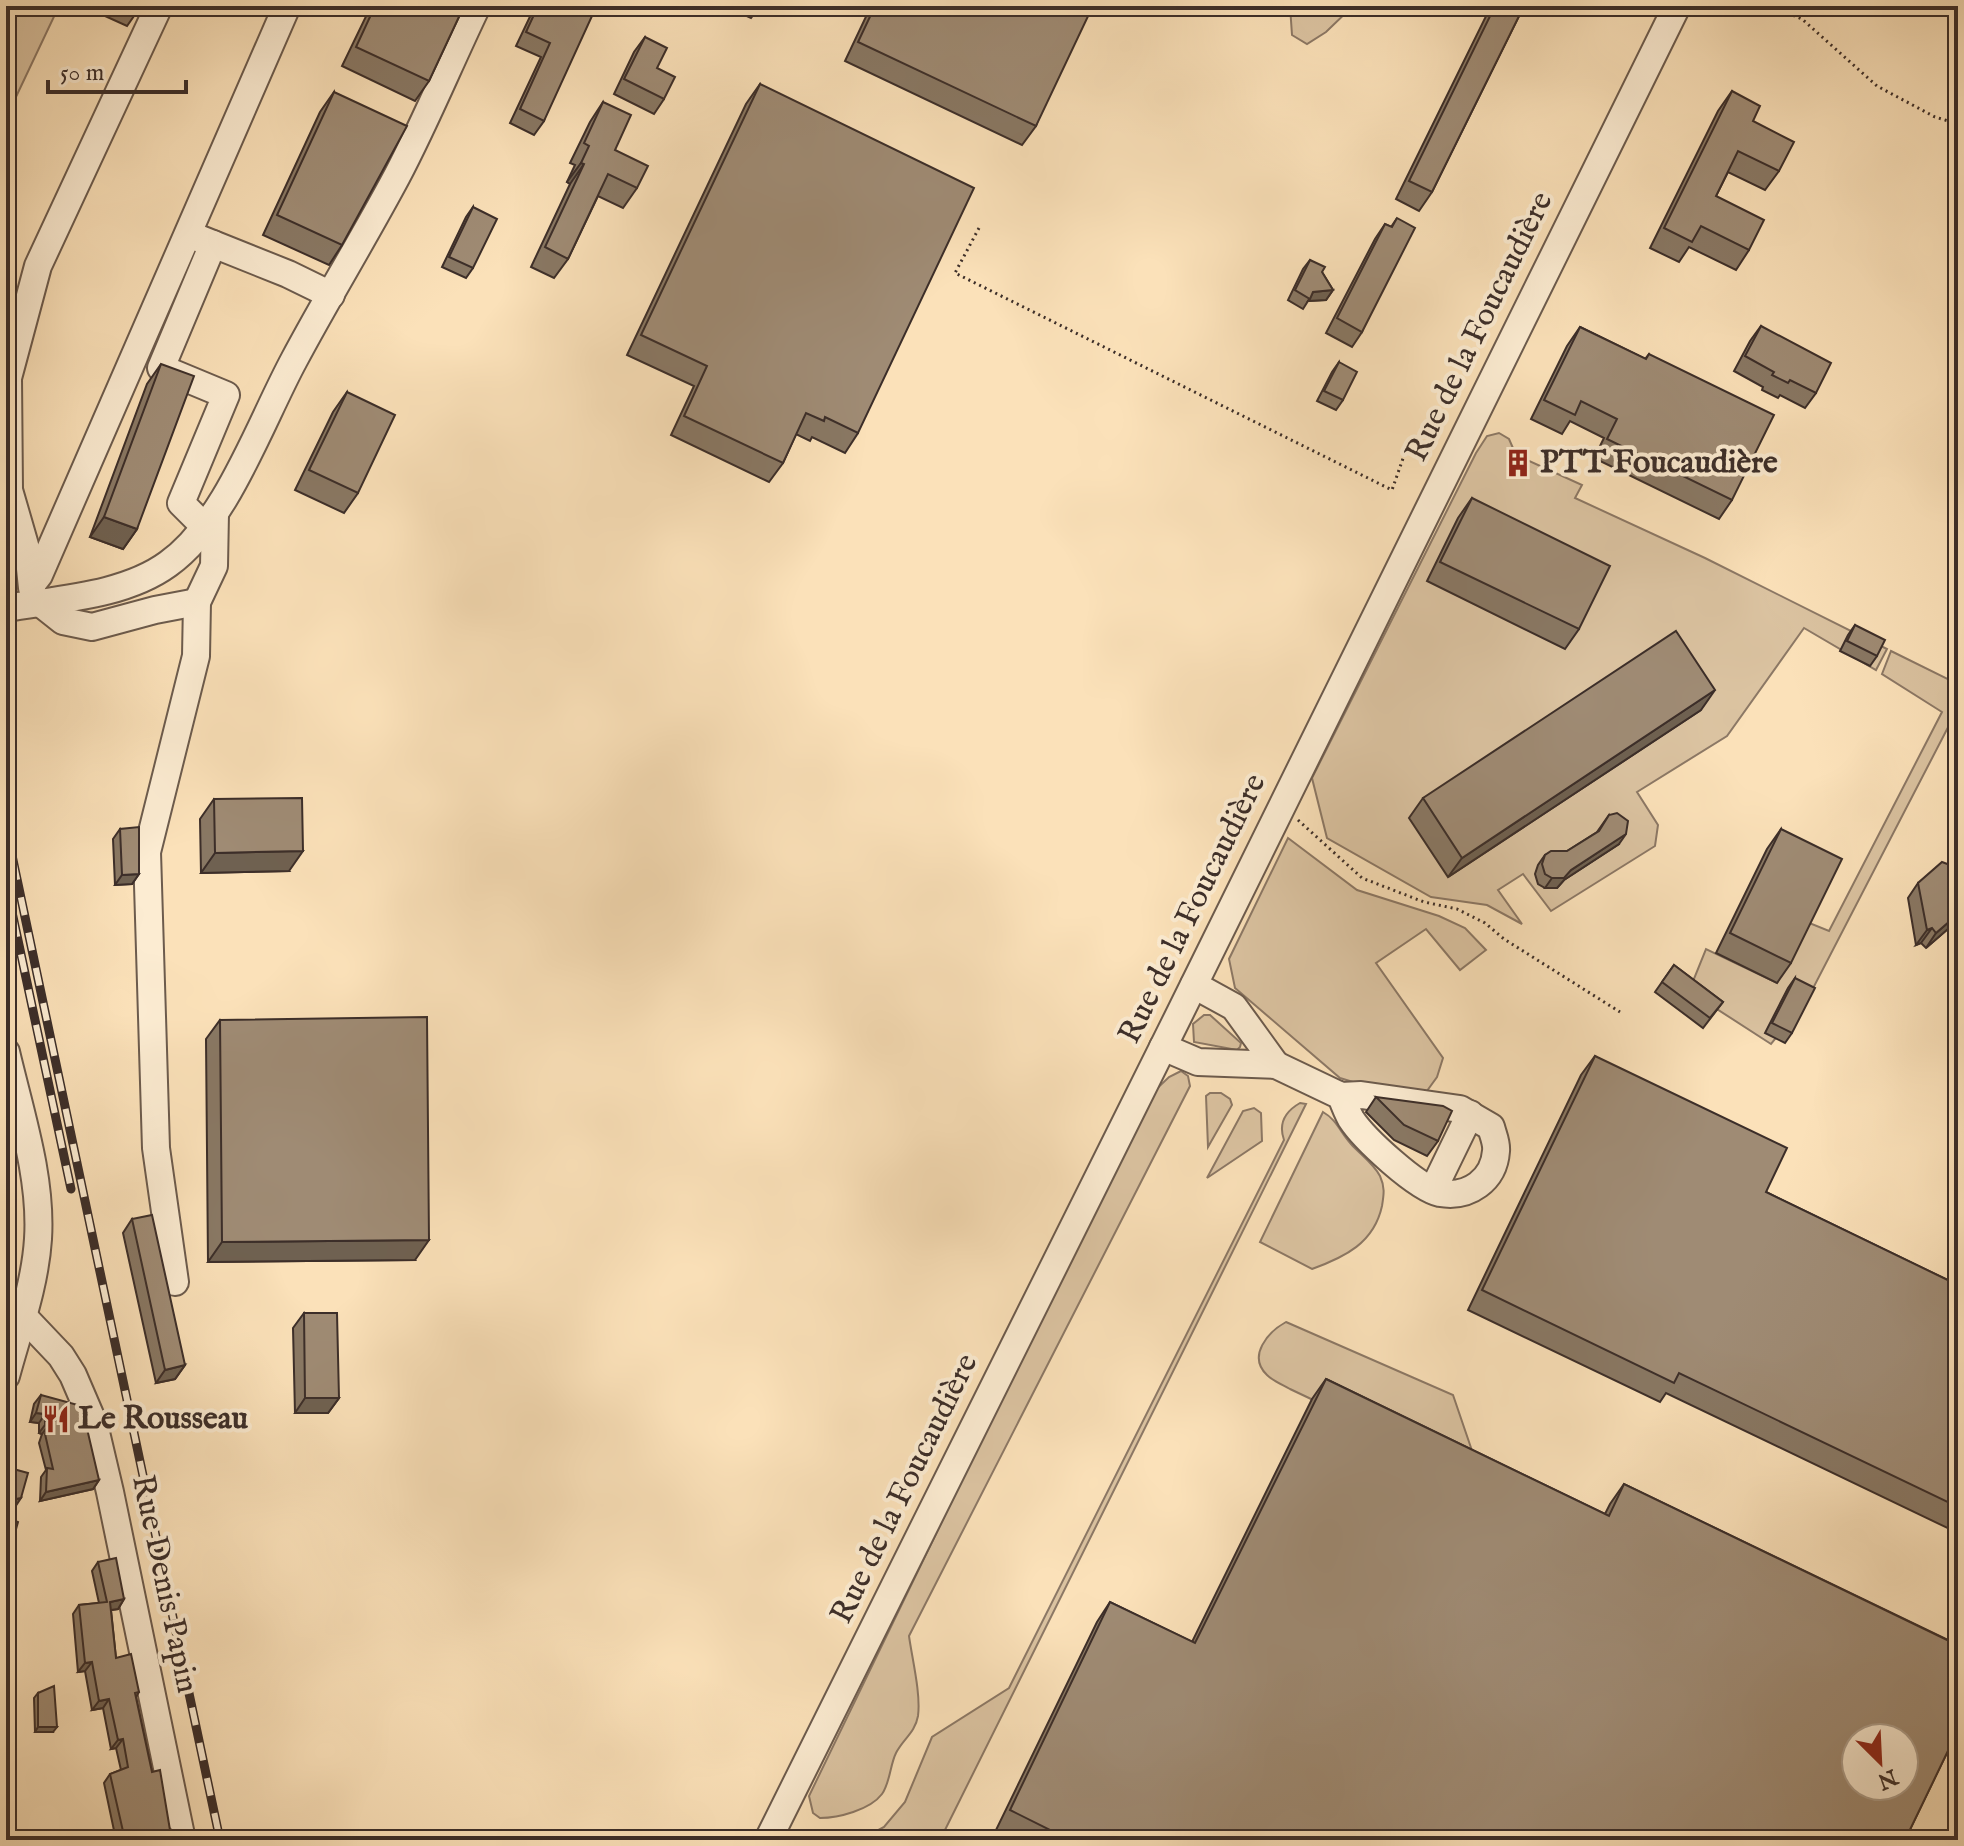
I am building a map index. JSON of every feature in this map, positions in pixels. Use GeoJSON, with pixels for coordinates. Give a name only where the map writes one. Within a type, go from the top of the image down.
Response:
{"type":"FeatureCollection","features":[{"type":"Feature","properties":{"kind":"street"},"geometry":{"type":"LineString","coordinates":[[159,6],[38,266],[8,378],[9,490],[29,559],[34,597],[63,621],[92,627],[197,602]]}},
{"type":"Feature","properties":{"kind":"street"},"geometry":{"type":"LineString","coordinates":[[34,597],[39,575],[287,6]]}},
{"type":"Feature","properties":{"kind":"street"},"geometry":{"type":"LineString","coordinates":[[6,608],[34,597],[112,588],[141,579],[166,566],[195,543],[232,483],[294,361],[399,173],[477,6]]}},
{"type":"Feature","properties":{"kind":"street","name":"Rue de la Foucaudière"},"geometry":{"type":"LineString","coordinates":[[768,1840],[1677,6]]}},
{"type":"Feature","properties":{"kind":"street"},"geometry":{"type":"LineString","coordinates":[[187,233],[331,295]]}},
{"type":"Feature","properties":{"kind":"street"},"geometry":{"type":"LineString","coordinates":[[210,519],[181,503],[226,395],[161,368],[213,244]]}},
{"type":"Feature","properties":{"kind":"street"},"geometry":{"type":"LineString","coordinates":[[175,1282],[156,1148],[147,852],[196,656],[197,602],[214,566],[210,519]]}},
{"type":"Feature","properties":{"kind":"street"},"geometry":{"type":"LineString","coordinates":[[1194,985],[1234,1007],[1276,1065]]}},
{"type":"Feature","properties":{"kind":"street"},"geometry":{"type":"LineString","coordinates":[[1163,1047],[1198,1062],[1276,1065],[1341,1096],[1389,1098],[1460,1109],[1491,1127],[1497,1148],[1494,1166],[1486,1179],[1472,1189],[1438,1193],[1412,1178],[1369,1142],[1350,1118],[1341,1096]]}},
{"type":"Feature","properties":{"kind":"street"},"geometry":{"type":"LineString","coordinates":[[6,1052],[32,1166],[39,1212],[38,1240],[23,1316],[6,1376]]}},
{"type":"Feature","properties":{"kind":"street"},"geometry":{"type":"LineString","coordinates":[[1433,1190],[1470,1114]]}},
{"type":"Feature","properties":{"kind":"street"},"geometry":{"type":"LineString","coordinates":[[6,1160],[32,1166]]}},
{"type":"Feature","properties":{"kind":"street","name":"Rue Denis Papin"},"geometry":{"type":"LineString","coordinates":[[23,1316],[61,1356],[73,1375],[94,1424],[182,1840]]}},
{"type":"Feature","properties":{"kind":"path"},"geometry":{"type":"LineString","coordinates":[[1771,6],[1802,19],[1877,86],[1935,117],[1958,124]]}},
{"type":"Feature","properties":{"kind":"path"},"geometry":{"type":"LineString","coordinates":[[979,228],[955,273],[1392,490],[1408,444],[1415,443],[1448,467]]}},
{"type":"Feature","properties":{"kind":"path"},"geometry":{"type":"LineString","coordinates":[[1283,803],[1310,833],[1362,878],[1424,902],[1457,909],[1485,923],[1504,939],[1620,1012]]}},
{"type":"Feature","properties":{"kind":"shaded area"},"geometry":{"type":"Polygon","coordinates":[[[6,6],[59,6],[6,118],[6,6]]]}},
{"type":"Feature","properties":{"kind":"shaded area"},"geometry":{"type":"Polygon","coordinates":[[[1290,6],[1353,6],[1326,32],[1307,44],[1292,35],[1290,6]]]}},
{"type":"Feature","properties":{"kind":"shaded area"},"geometry":{"type":"Polygon","coordinates":[[[1499,433],[1509,439],[1516,455],[1582,485],[1575,498],[1705,558],[1887,649],[1876,670],[1804,628],[1727,736],[1637,792],[1658,825],[1655,846],[1551,911],[1523,874],[1498,890],[1522,924],[1487,905],[1431,897],[1327,838],[1312,778],[1476,453],[1487,436],[1499,433]]]}},
{"type":"Feature","properties":{"kind":"shaded area"},"geometry":{"type":"Polygon","coordinates":[[[1891,651],[1958,684],[1958,708],[1808,998],[1771,1044],[1689,991],[1706,949],[1777,983],[1807,922],[1829,931],[1942,712],[1882,674],[1891,651]]]}},
{"type":"Feature","properties":{"kind":"shaded area"},"geometry":{"type":"Polygon","coordinates":[[[1288,838],[1357,890],[1439,916],[1465,928],[1486,950],[1460,970],[1426,929],[1376,963],[1443,1058],[1437,1077],[1424,1095],[1366,1086],[1340,1078],[1235,988],[1229,959],[1288,838]]]}},
{"type":"Feature","properties":{"kind":"shaded area"},"geometry":{"type":"Polygon","coordinates":[[[1204,1015],[1210,1015],[1241,1043],[1240,1047],[1237,1050],[1194,1042],[1193,1024],[1204,1015]]]}},
{"type":"Feature","properties":{"kind":"shaded area"},"geometry":{"type":"Polygon","coordinates":[[[1181,1071],[1188,1076],[1190,1086],[909,1636],[918,1716],[896,1753],[885,1790],[877,1800],[862,1809],[820,1818],[813,1813],[809,1796],[1147,1098],[1169,1077],[1181,1071]]]}},
{"type":"Feature","properties":{"kind":"shaded area"},"geometry":{"type":"Polygon","coordinates":[[[1221,1093],[1230,1099],[1232,1105],[1208,1147],[1206,1096],[1221,1093]]]}},
{"type":"Feature","properties":{"kind":"shaded area"},"geometry":{"type":"Polygon","coordinates":[[[1300,1103],[1306,1104],[940,1840],[860,1840],[884,1827],[905,1802],[932,1737],[1009,1688],[1284,1140],[1284,1118],[1300,1103]]]}},
{"type":"Feature","properties":{"kind":"shaded area"},"geometry":{"type":"Polygon","coordinates":[[[1254,1108],[1261,1113],[1262,1141],[1207,1178],[1243,1111],[1254,1108]]]}},
{"type":"Feature","properties":{"kind":"shaded area"},"geometry":{"type":"Polygon","coordinates":[[[1323,1112],[1371,1163],[1380,1176],[1384,1194],[1378,1219],[1365,1239],[1347,1254],[1312,1269],[1260,1242],[1323,1112]]]}},
{"type":"Feature","properties":{"kind":"shaded area"},"geometry":{"type":"Polygon","coordinates":[[[1286,1322],[1453,1395],[1482,1480],[1269,1377],[1261,1368],[1259,1353],[1267,1338],[1286,1322]]]}},
{"type":"Feature","properties":{"kind":"building"},"geometry":{"type":"Polygon","coordinates":[[[375,6],[464,6],[429,81],[356,47],[375,6]]]}},
{"type":"Feature","properties":{"kind":"building"},"geometry":{"type":"Polygon","coordinates":[[[538,6],[570,6],[592,16],[544,121],[520,109],[550,43],[526,32],[538,6]]]}},
{"type":"Feature","properties":{"kind":"building"},"geometry":{"type":"Polygon","coordinates":[[[875,6],[1077,6],[1090,12],[1036,126],[858,42],[875,6]]]}},
{"type":"Feature","properties":{"kind":"building"},"geometry":{"type":"Polygon","coordinates":[[[1495,6],[1524,6],[1432,192],[1409,181],[1495,6]]]}},
{"type":"Feature","properties":{"kind":"building"},"geometry":{"type":"Polygon","coordinates":[[[645,37],[667,48],[657,68],[675,77],[664,99],[624,79],[645,37]]]}},
{"type":"Feature","properties":{"kind":"building"},"geometry":{"type":"Polygon","coordinates":[[[760,84],[974,188],[858,433],[825,417],[824,421],[806,413],[783,463],[684,416],[707,366],[641,335],[760,84]]]}},
{"type":"Feature","properties":{"kind":"building"},"geometry":{"type":"Polygon","coordinates":[[[1732,91],[1760,106],[1753,121],[1794,142],[1779,171],[1738,151],[1716,196],[1764,220],[1749,250],[1701,226],[1692,242],[1664,228],[1732,91]]]}},
{"type":"Feature","properties":{"kind":"building"},"geometry":{"type":"Polygon","coordinates":[[[334,92],[407,126],[342,245],[277,215],[334,92]]]}},
{"type":"Feature","properties":{"kind":"building"},"geometry":{"type":"Polygon","coordinates":[[[603,102],[631,115],[615,150],[648,166],[637,188],[608,174],[568,259],[545,247],[584,164],[581,163],[589,146],[584,143],[603,102]]]}},
{"type":"Feature","properties":{"kind":"building"},"geometry":{"type":"Polygon","coordinates":[[[473,207],[497,219],[473,268],[449,257],[473,207]]]}},
{"type":"Feature","properties":{"kind":"building"},"geometry":{"type":"Polygon","coordinates":[[[1397,218],[1415,228],[1362,332],[1337,318],[1385,224],[1392,227],[1397,218]]]}},
{"type":"Feature","properties":{"kind":"building"},"geometry":{"type":"Polygon","coordinates":[[[1310,260],[1325,267],[1322,272],[1333,290],[1313,292],[1310,299],[1295,290],[1310,260]]]}},
{"type":"Feature","properties":{"kind":"building"},"geometry":{"type":"Polygon","coordinates":[[[1761,326],[1831,363],[1816,393],[1772,375],[1774,372],[1745,356],[1761,326]]]}},
{"type":"Feature","properties":{"kind":"building"},"geometry":{"type":"Polygon","coordinates":[[[1580,327],[1646,359],[1649,354],[1774,415],[1732,500],[1607,439],[1617,419],[1581,401],[1575,415],[1544,400],[1580,327]]]}},
{"type":"Feature","properties":{"kind":"building"},"geometry":{"type":"Polygon","coordinates":[[[1339,362],[1357,372],[1343,400],[1324,391],[1339,362]]]}},
{"type":"Feature","properties":{"kind":"building"},"geometry":{"type":"Polygon","coordinates":[[[161,364],[194,376],[137,529],[104,517],[161,364]]]}},
{"type":"Feature","properties":{"kind":"building"},"geometry":{"type":"Polygon","coordinates":[[[347,392],[395,415],[358,493],[309,470],[347,392]]]}},
{"type":"Feature","properties":{"kind":"building"},"geometry":{"type":"Polygon","coordinates":[[[1472,498],[1610,566],[1579,629],[1440,562],[1472,498]]]}},
{"type":"Feature","properties":{"kind":"building"},"geometry":{"type":"Polygon","coordinates":[[[1855,625],[1885,640],[1877,656],[1847,641],[1855,625]]]}},
{"type":"Feature","properties":{"kind":"building"},"geometry":{"type":"Polygon","coordinates":[[[1676,631],[1715,690],[1462,858],[1423,798],[1676,631]]]}},
{"type":"Feature","properties":{"kind":"building"},"geometry":{"type":"Polygon","coordinates":[[[302,798],[303,851],[215,853],[214,799],[302,798]]]}},
{"type":"Feature","properties":{"kind":"building"},"geometry":{"type":"Polygon","coordinates":[[[1617,813],[1628,821],[1626,834],[1571,870],[1564,878],[1552,878],[1545,874],[1542,864],[1545,855],[1551,851],[1567,851],[1599,831],[1609,815],[1617,813]]]}},
{"type":"Feature","properties":{"kind":"building"},"geometry":{"type":"Polygon","coordinates":[[[139,827],[139,874],[122,875],[120,829],[139,827]]]}},
{"type":"Feature","properties":{"kind":"building"},"geometry":{"type":"Polygon","coordinates":[[[1781,829],[1842,859],[1791,963],[1730,933],[1781,829]]]}},
{"type":"Feature","properties":{"kind":"building"},"geometry":{"type":"Polygon","coordinates":[[[1942,862],[1958,868],[1958,914],[1936,933],[1932,928],[1927,930],[1918,883],[1942,862]]]}},
{"type":"Feature","properties":{"kind":"building"},"geometry":{"type":"Polygon","coordinates":[[[1674,965],[1723,1002],[1710,1018],[1662,982],[1674,965]]]}},
{"type":"Feature","properties":{"kind":"building"},"geometry":{"type":"Polygon","coordinates":[[[1795,978],[1815,988],[1792,1033],[1772,1023],[1795,978]]]}},
{"type":"Feature","properties":{"kind":"building"},"geometry":{"type":"Polygon","coordinates":[[[427,1017],[429,1240],[222,1242],[220,1020],[427,1017]]]}},
{"type":"Feature","properties":{"kind":"building"},"geometry":{"type":"Polygon","coordinates":[[[1595,1056],[1787,1148],[1766,1192],[1958,1285],[1958,1507],[1679,1373],[1674,1383],[1482,1290],[1595,1056]]]}},
{"type":"Feature","properties":{"kind":"building"},"geometry":{"type":"Polygon","coordinates":[[[1376,1097],[1443,1106],[1452,1111],[1438,1141],[1404,1125],[1376,1097]]]}},
{"type":"Feature","properties":{"kind":"building"},"geometry":{"type":"Polygon","coordinates":[[[152,1215],[185,1365],[165,1370],[132,1219],[152,1215]]]}},
{"type":"Feature","properties":{"kind":"building"},"geometry":{"type":"Polygon","coordinates":[[[6,1268],[12,1270],[6,1299],[6,1268]]]}},
{"type":"Feature","properties":{"kind":"building"},"geometry":{"type":"Polygon","coordinates":[[[304,1313],[337,1313],[339,1398],[305,1398],[304,1313]]]}},
{"type":"Feature","properties":{"kind":"building"},"geometry":{"type":"Polygon","coordinates":[[[1326,1379],[1609,1516],[1624,1484],[1953,1643],[1958,1632],[1958,1730],[1905,1840],[1070,1840],[1010,1810],[1110,1602],[1195,1643],[1326,1379]]]}},
{"type":"Feature","properties":{"kind":"building"},"geometry":{"type":"Polygon","coordinates":[[[41,1395],[78,1405],[85,1420],[99,1480],[46,1492],[47,1468],[53,1469],[45,1434],[48,1426],[45,1425],[45,1414],[36,1413],[41,1395]]]}},
{"type":"Feature","properties":{"kind":"building"},"geometry":{"type":"Polygon","coordinates":[[[6,1467],[28,1473],[21,1498],[6,1501],[9,1490],[6,1489],[6,1467]]]}},
{"type":"Feature","properties":{"kind":"building"},"geometry":{"type":"Polygon","coordinates":[[[6,1517],[18,1522],[6,1565],[6,1517]]]}},
{"type":"Feature","properties":{"kind":"building"},"geometry":{"type":"Polygon","coordinates":[[[116,1558],[124,1599],[110,1602],[116,1658],[131,1654],[139,1692],[135,1693],[152,1772],[160,1770],[170,1830],[125,1840],[110,1774],[128,1767],[123,1739],[118,1740],[109,1699],[99,1701],[92,1662],[85,1663],[79,1605],[107,1602],[98,1562],[116,1558]]]}},
{"type":"Feature","properties":{"kind":"building"},"geometry":{"type":"Polygon","coordinates":[[[6,1583],[15,1585],[9,1610],[13,1611],[9,1629],[6,1628],[6,1583]]]}},
{"type":"Feature","properties":{"kind":"building"},"geometry":{"type":"Polygon","coordinates":[[[54,1686],[57,1727],[38,1727],[38,1693],[54,1686]]]}},
{"type":"Feature","properties":{"kind":"railway"},"geometry":{"type":"LineString","coordinates":[[6,827],[220,1840]]}},
{"type":"Feature","properties":{"kind":"railway"},"geometry":{"type":"LineString","coordinates":[[6,884],[71,1189]]}},
{"type":"Feature","properties":{"kind":"place","name":"PTT Foucaudière"},"geometry":{"type":"Point","coordinates":[1518,463]}},
{"type":"Feature","properties":{"kind":"place","name":"Le Rousseau"},"geometry":{"type":"Point","coordinates":[56,1419]}}]}
